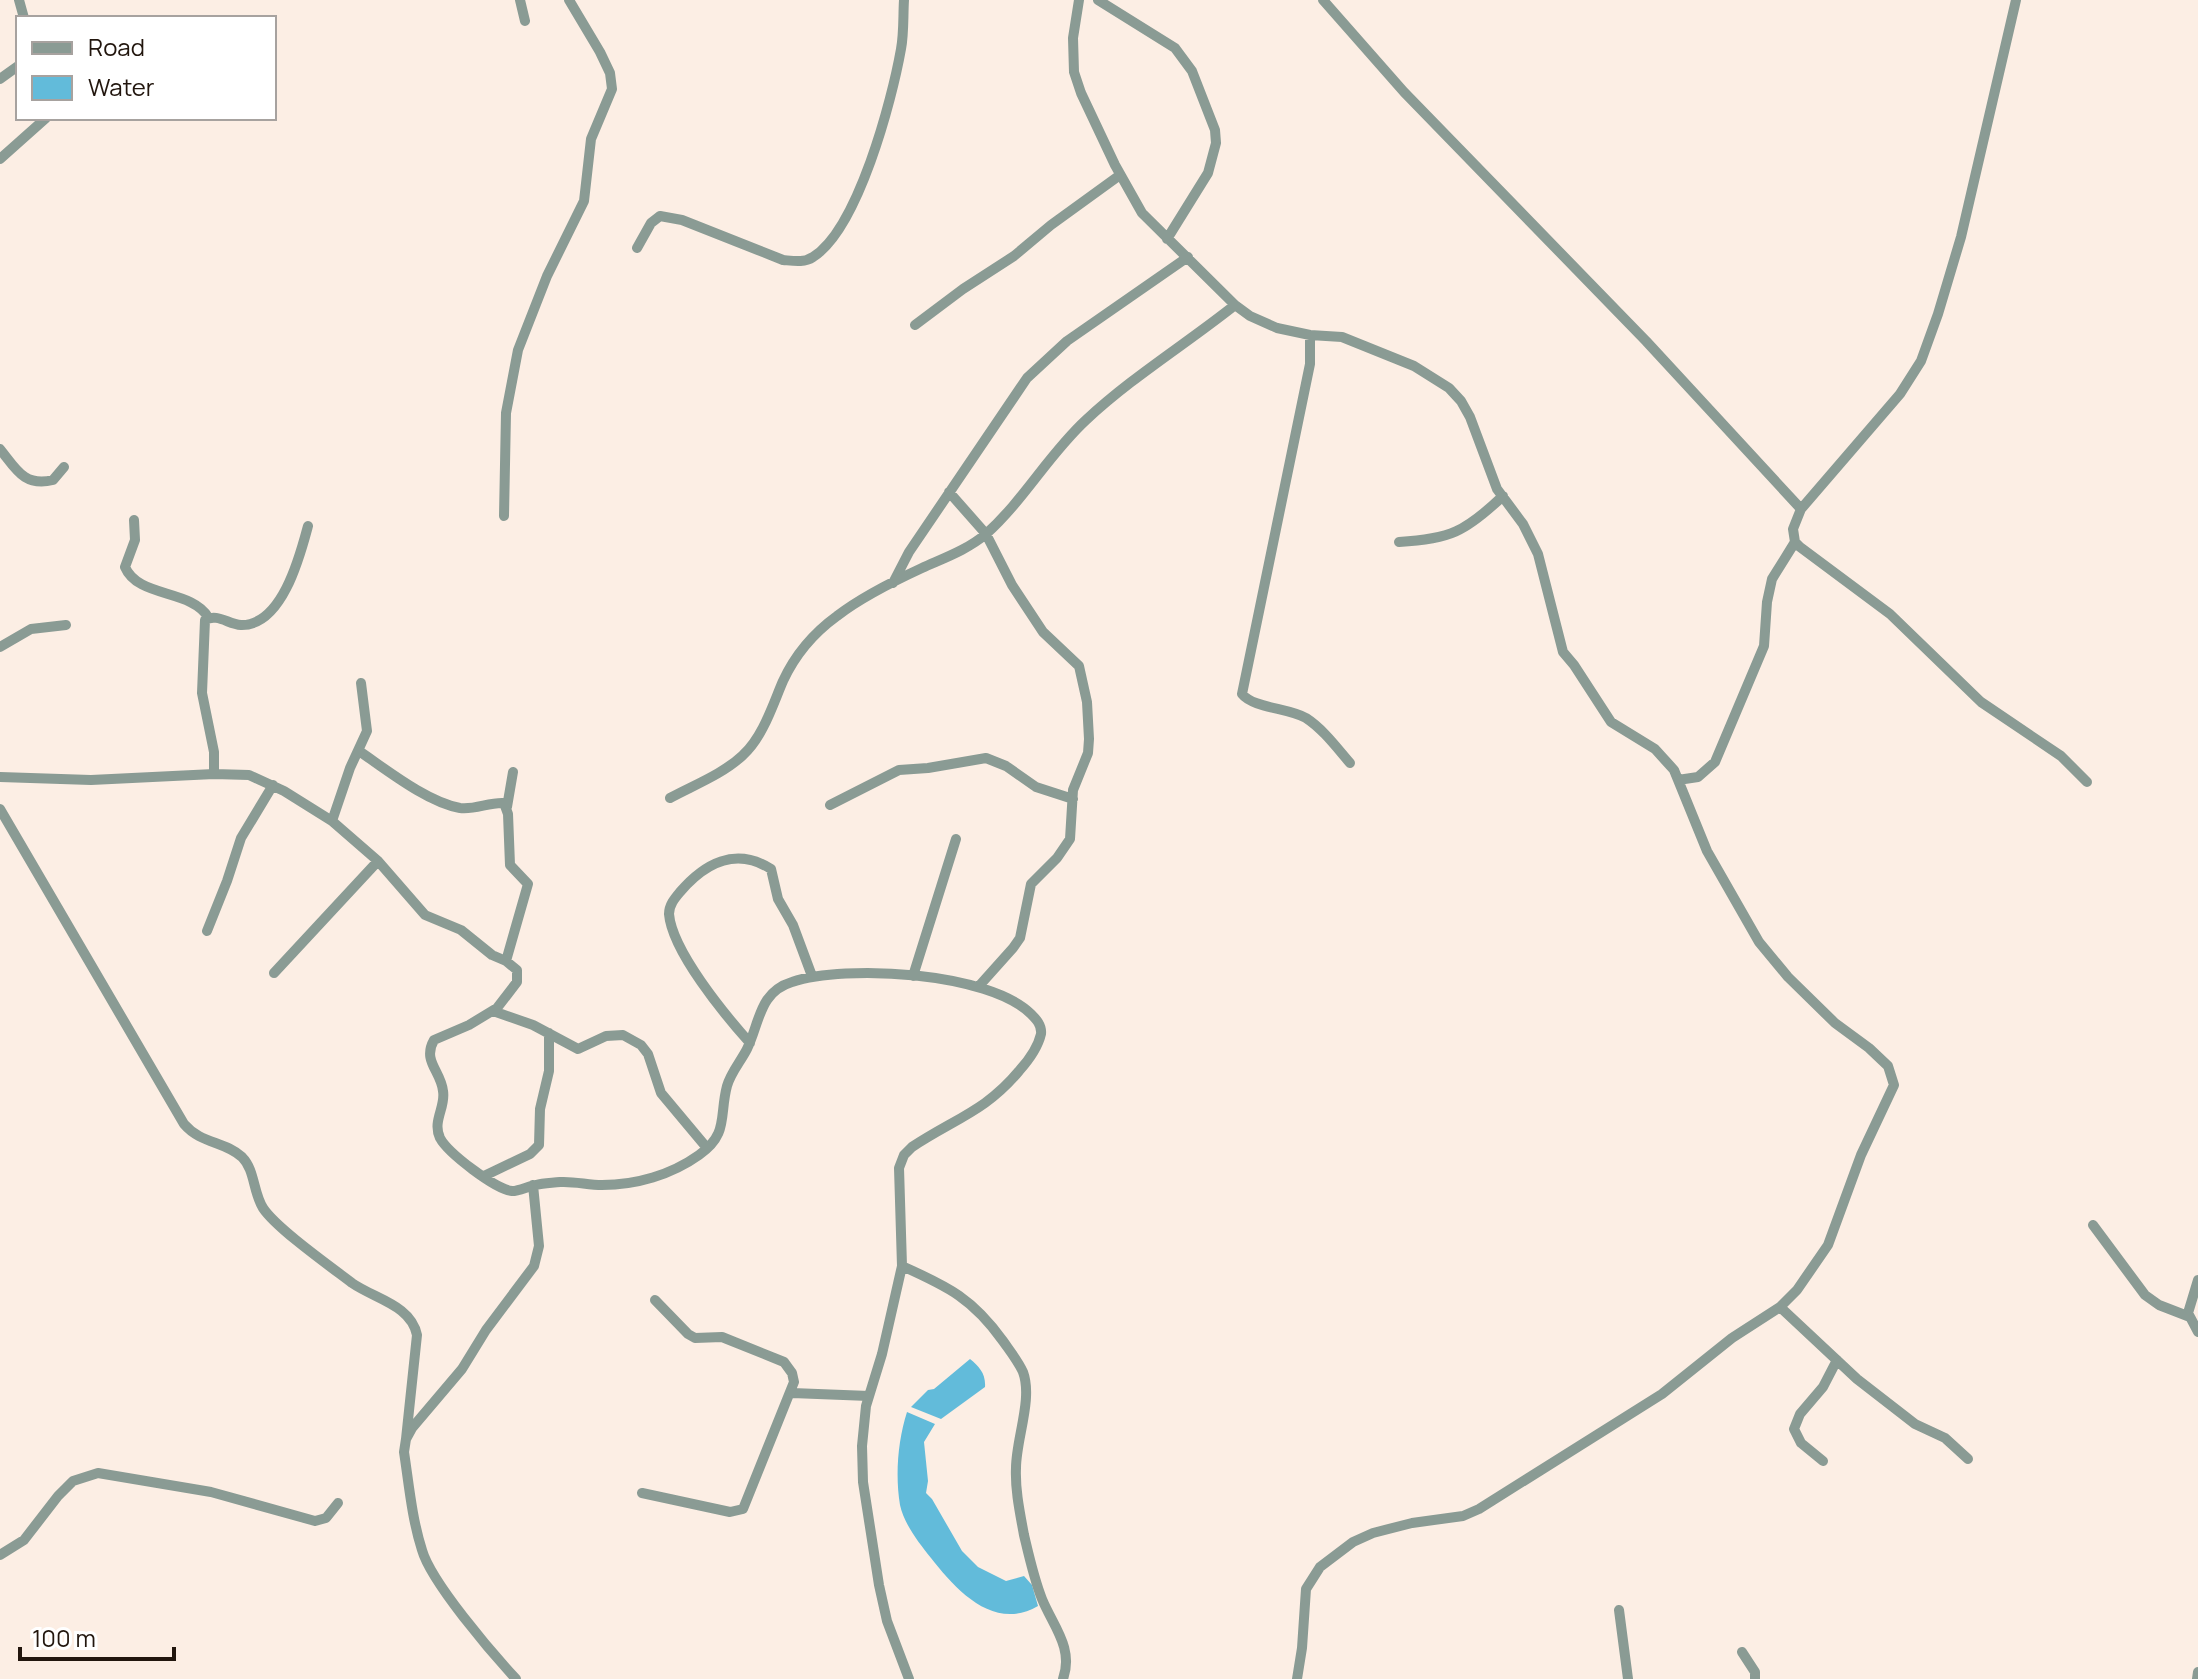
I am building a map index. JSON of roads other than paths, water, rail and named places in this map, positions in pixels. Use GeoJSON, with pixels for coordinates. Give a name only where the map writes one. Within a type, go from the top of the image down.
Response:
{"type":"FeatureCollection","features":[{"type":"Feature","properties":{"kind":"street"},"geometry":{"type":"LineString","coordinates":[[520,0],[525,21]]}},
{"type":"Feature","properties":{"kind":"street"},"geometry":{"type":"LineString","coordinates":[[504,516],[506,413],[518,350],[547,276],[584,201],[591,139],[612,89],[610,73],[600,52],[569,0]]}},
{"type":"Feature","properties":{"kind":"street"},"geometry":{"type":"LineString","coordinates":[[637,248],[651,223],[660,216],[682,220],[783,260],[799,262],[813,257],[842,224],[868,170],[894,86],[902,45],[904,0]]}},
{"type":"Feature","properties":{"kind":"street"},"geometry":{"type":"LineString","coordinates":[[1079,0],[1073,38],[1074,72],[1120,175],[1142,213],[1235,305],[1264,323],[1310,335],[1342,337],[1414,366],[1449,388],[1470,417],[1488,469],[1538,554],[1563,652],[1611,722],[1655,749],[1669,762],[1707,851],[1759,942],[1788,977],[1835,1023],[1869,1048],[1893,1075],[1892,1093],[1861,1155],[1828,1245],[1811,1274],[1780,1307],[1732,1338],[1662,1394],[1479,1509],[1463,1516],[1439,1518],[1373,1533],[1334,1554],[1310,1579],[1306,1589],[1297,1679]]}},
{"type":"Feature","properties":{"kind":"street"},"geometry":{"type":"LineString","coordinates":[[1098,0],[1175,48],[1192,71],[1215,130],[1213,159],[1208,173],[1167,239]]}},
{"type":"Feature","properties":{"kind":"street"},"geometry":{"type":"LineString","coordinates":[[1323,0],[1404,92],[1646,341],[1801,509]]}},
{"type":"Feature","properties":{"kind":"street"},"geometry":{"type":"LineString","coordinates":[[1678,780],[1698,777],[1715,762],[1764,646],[1772,579],[1795,542],[1793,529],[1801,509],[1900,394],[1921,361],[1961,237],[2016,0]]}},
{"type":"Feature","properties":{"kind":"street"},"geometry":{"type":"LineString","coordinates":[[0,159],[44,120]]}},
{"type":"Feature","properties":{"kind":"street"},"geometry":{"type":"LineString","coordinates":[[915,325],[1014,256],[1120,175]]}},
{"type":"Feature","properties":{"kind":"street"},"geometry":{"type":"LineString","coordinates":[[893,583],[909,552],[1027,378],[1067,341],[1188,257]]}},
{"type":"Feature","properties":{"kind":"street"},"geometry":{"type":"LineString","coordinates":[[670,798],[745,754],[757,736],[784,678],[804,647],[837,615],[893,583],[962,551],[986,534],[1051,455],[1085,421],[1128,383],[1198,335],[1235,305]]}},
{"type":"Feature","properties":{"kind":"street"},"geometry":{"type":"LineString","coordinates":[[1310,335],[1310,364],[1286,493],[1242,688],[1246,699],[1308,719],[1350,763]]}},
{"type":"Feature","properties":{"kind":"street"},"geometry":{"type":"LineString","coordinates":[[0,449],[20,476],[36,483],[53,480],[64,467]]}},
{"type":"Feature","properties":{"kind":"street"},"geometry":{"type":"LineString","coordinates":[[949,492],[986,534],[1012,585],[1043,632],[1079,666],[1083,677],[1088,753],[1076,778],[1070,839],[1066,849],[1031,884],[1026,896],[1020,938],[979,986]]}},
{"type":"Feature","properties":{"kind":"street"},"geometry":{"type":"LineString","coordinates":[[1399,542],[1455,534],[1482,516],[1503,496]]}},
{"type":"Feature","properties":{"kind":"street"},"geometry":{"type":"LineString","coordinates":[[134,520],[135,540],[125,567],[131,579],[198,606],[208,617],[246,625],[261,617],[282,596],[298,567],[308,526]]}},
{"type":"Feature","properties":{"kind":"street"},"geometry":{"type":"LineString","coordinates":[[1795,542],[1890,614],[1981,702],[2061,756],[2087,782]]}},
{"type":"Feature","properties":{"kind":"street"},"geometry":{"type":"LineString","coordinates":[[208,617],[203,627],[202,693],[214,752],[214,774]]}},
{"type":"Feature","properties":{"kind":"street"},"geometry":{"type":"LineString","coordinates":[[0,647],[31,629],[66,625]]}},
{"type":"Feature","properties":{"kind":"street"},"geometry":{"type":"LineString","coordinates":[[332,821],[350,768],[367,731],[361,683]]}},
{"type":"Feature","properties":{"kind":"street"},"geometry":{"type":"LineString","coordinates":[[359,751],[448,804],[469,808],[504,803],[507,807]]}},
{"type":"Feature","properties":{"kind":"street"},"geometry":{"type":"LineString","coordinates":[[830,805],[899,770],[986,758],[1006,766],[1036,787],[1073,799]]}},
{"type":"Feature","properties":{"kind":"street"},"geometry":{"type":"LineString","coordinates":[[506,961],[528,884],[510,865],[507,807],[513,772]]}},
{"type":"Feature","properties":{"kind":"street"},"geometry":{"type":"LineString","coordinates":[[0,777],[91,780],[214,774],[255,776],[332,821],[378,861],[425,915],[461,930],[492,955],[506,961],[517,970],[517,982],[511,993],[493,1011],[434,1040],[429,1052],[444,1092],[437,1122],[441,1140],[449,1150],[484,1176],[513,1191],[533,1185],[565,1182],[602,1185],[641,1181],[687,1163],[707,1148],[721,1130],[727,1088],[750,1043],[767,997],[780,986],[812,976],[845,973],[913,976],[999,992],[1028,1011],[1041,1027],[1040,1036],[1026,1062],[1005,1089],[987,1104],[912,1147],[900,1161],[902,1266],[864,1416],[862,1446],[863,1482],[887,1621],[909,1679]]}},
{"type":"Feature","properties":{"kind":"street"},"geometry":{"type":"LineString","coordinates":[[207,931],[241,838],[273,785]]}},
{"type":"Feature","properties":{"kind":"street"},"geometry":{"type":"LineString","coordinates":[[0,809],[191,1133],[234,1151],[243,1158],[264,1210],[350,1282],[393,1305],[415,1323],[417,1335],[404,1452],[422,1552],[432,1572],[516,1679]]}},
{"type":"Feature","properties":{"kind":"street"},"geometry":{"type":"LineString","coordinates":[[913,976],[956,839]]}},
{"type":"Feature","properties":{"kind":"street"},"geometry":{"type":"LineString","coordinates":[[274,973],[378,861]]}},
{"type":"Feature","properties":{"kind":"street"},"geometry":{"type":"LineString","coordinates":[[750,1043],[698,978],[675,933],[669,915],[670,907],[688,883],[702,869],[715,862],[758,862],[771,869],[778,899],[793,925],[812,976]]}},
{"type":"Feature","properties":{"kind":"street"},"geometry":{"type":"LineString","coordinates":[[493,1011],[549,1033],[578,1049],[606,1036],[623,1035],[641,1045],[648,1054],[661,1093],[707,1148]]}},
{"type":"Feature","properties":{"kind":"street"},"geometry":{"type":"LineString","coordinates":[[484,1176],[530,1154],[539,1145],[541,1097],[549,1071],[549,1033]]}},
{"type":"Feature","properties":{"kind":"street"},"geometry":{"type":"LineString","coordinates":[[406,1439],[462,1369],[486,1330],[534,1266],[539,1246],[533,1185]]}},
{"type":"Feature","properties":{"kind":"street"},"geometry":{"type":"LineString","coordinates":[[2093,1225],[2145,1295],[2159,1305],[2190,1317]]}},
{"type":"Feature","properties":{"kind":"street"},"geometry":{"type":"LineString","coordinates":[[902,1266],[941,1283],[980,1310],[1022,1371],[1026,1386],[1016,1470],[1024,1535],[1042,1601],[1065,1646],[1063,1679]]}},
{"type":"Feature","properties":{"kind":"street"},"geometry":{"type":"LineString","coordinates":[[2198,1280],[2190,1302],[2190,1317],[2198,1332]]}},
{"type":"Feature","properties":{"kind":"street"},"geometry":{"type":"LineString","coordinates":[[642,1493],[730,1512],[743,1509],[794,1382],[784,1362],[722,1337],[695,1338],[655,1300]]}},
{"type":"Feature","properties":{"kind":"street"},"geometry":{"type":"LineString","coordinates":[[1780,1307],[1902,1415],[1945,1438],[1968,1459]]}},
{"type":"Feature","properties":{"kind":"street"},"geometry":{"type":"LineString","coordinates":[[1823,1461],[1801,1443],[1794,1429],[1800,1414],[1823,1387],[1837,1360]]}},
{"type":"Feature","properties":{"kind":"street"},"geometry":{"type":"LineString","coordinates":[[792,1393],[869,1396]]}},
{"type":"Feature","properties":{"kind":"street"},"geometry":{"type":"LineString","coordinates":[[0,1555],[24,1540],[73,1481],[98,1473],[211,1492],[315,1521],[326,1518],[338,1503]]}},
{"type":"Feature","properties":{"kind":"street"},"geometry":{"type":"LineString","coordinates":[[1619,1610],[1628,1679]]}},
{"type":"Feature","properties":{"kind":"street"},"geometry":{"type":"LineString","coordinates":[[1742,1652],[1755,1672],[1755,1679]]}},
{"type":"Feature","properties":{"kind":"street"},"geometry":{"type":"LineString","coordinates":[[2197,1679],[2198,1672]]}},
{"type":"Feature","properties":{"kind":"water"},"geometry":{"type":"Polygon","coordinates":[[[970,1359],[981,1371],[985,1387],[941,1419],[911,1407],[928,1390],[934,1389],[970,1359]]]}},
{"type":"Feature","properties":{"kind":"water"},"geometry":{"type":"Polygon","coordinates":[[[907,1412],[935,1424],[924,1442],[928,1481],[926,1493],[962,1551],[978,1567],[1006,1581],[1024,1576],[1032,1585],[1038,1606],[1022,1613],[1006,1614],[977,1604],[952,1583],[917,1540],[902,1512],[898,1494],[898,1458],[907,1412]]]}}]}
